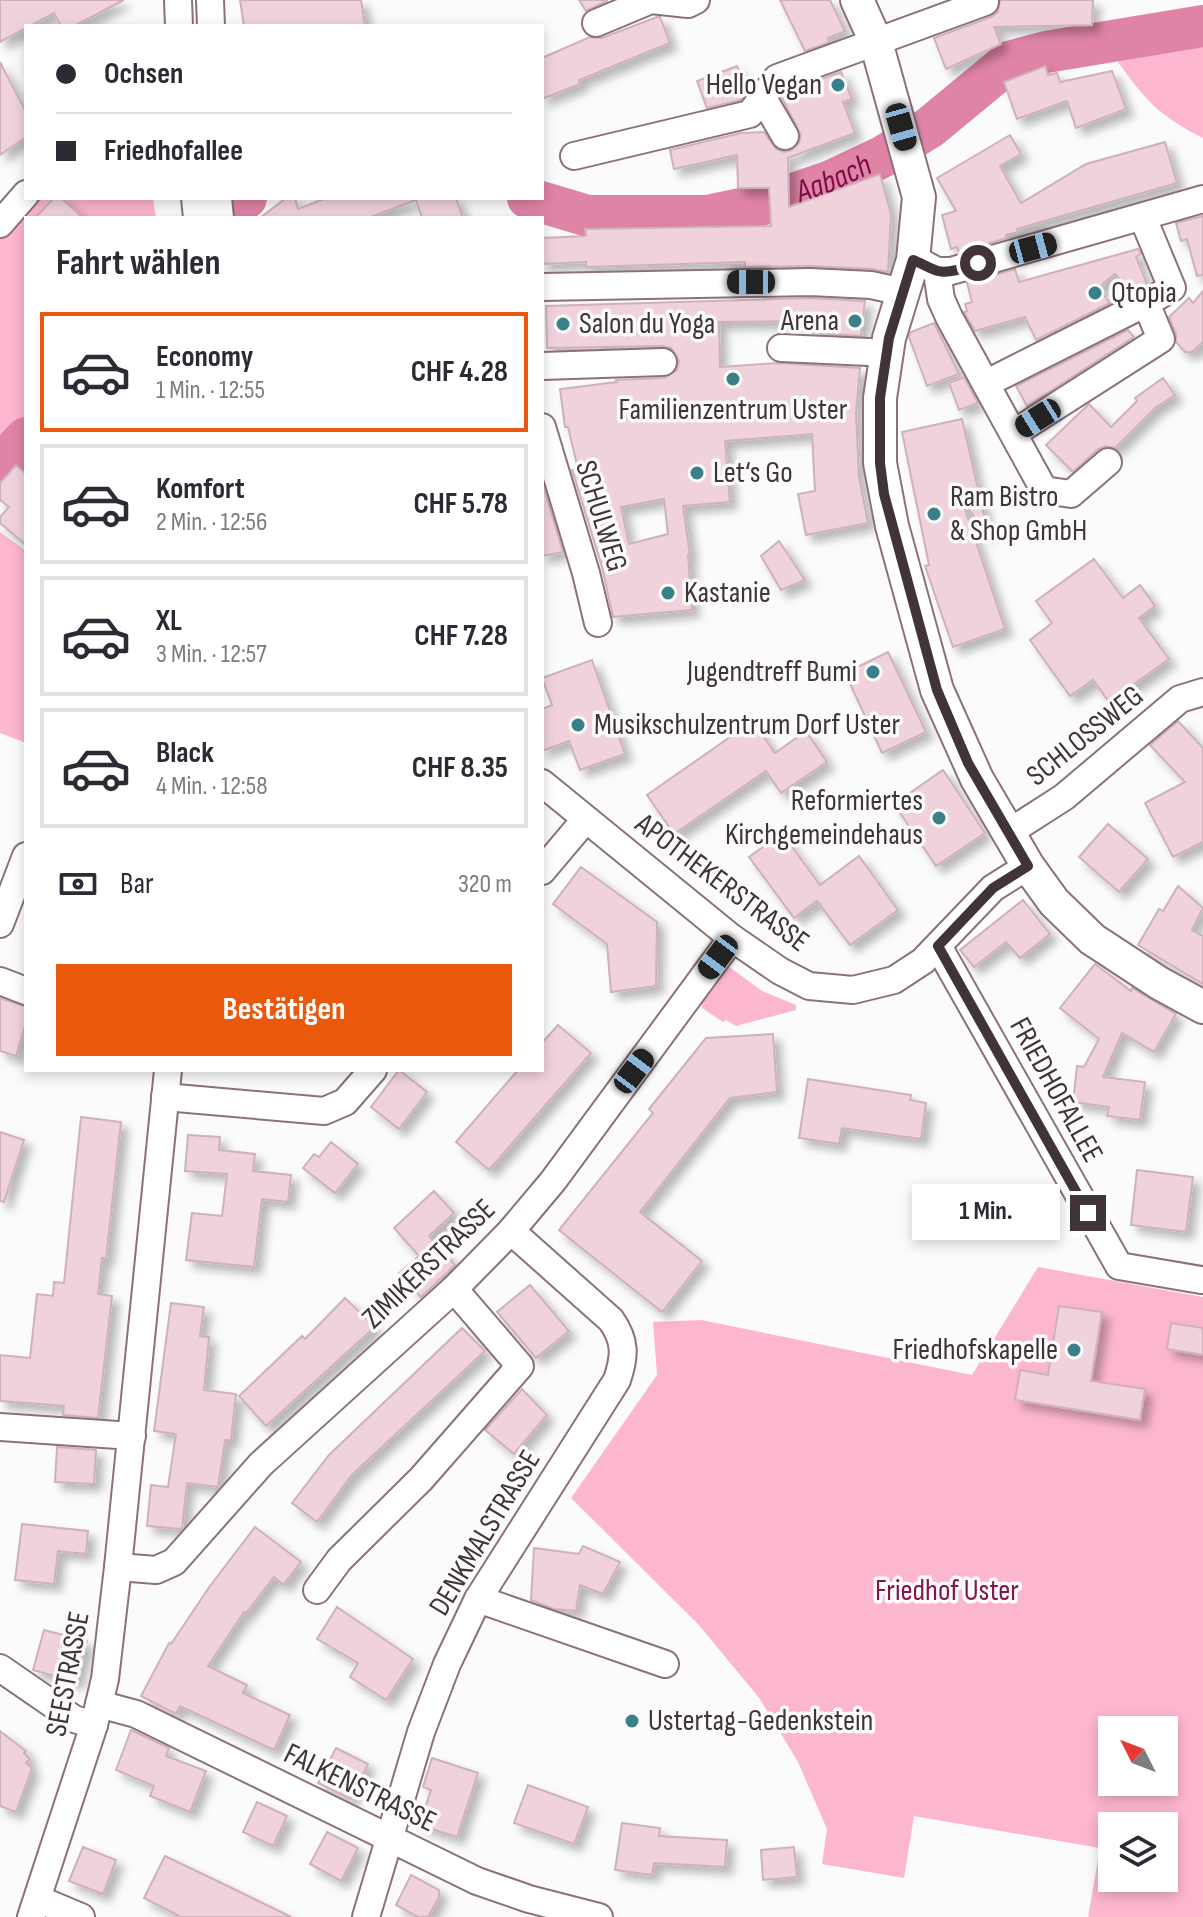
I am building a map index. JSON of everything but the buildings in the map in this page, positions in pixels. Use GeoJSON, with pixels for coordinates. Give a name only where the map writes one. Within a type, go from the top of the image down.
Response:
{"type":"FeatureCollection","features":[{"type":"Feature","properties":{"kind":"main road"},"geometry":{"type":"LineString","coordinates":[[857,0],[876,42],[919,197],[925,266],[903,292],[889,338],[880,398],[880,463],[884,494],[937,690],[960,747],[1028,866],[1054,902],[1092,939],[1159,983],[1203,1007]]}},
{"type":"Feature","properties":{"kind":"street"},"geometry":{"type":"LineString","coordinates":[[178,0],[179,24]]}},
{"type":"Feature","properties":{"kind":"street"},"geometry":{"type":"LineString","coordinates":[[210,0],[211,24]]}},
{"type":"Feature","properties":{"kind":"street"},"geometry":{"type":"LineString","coordinates":[[596,23],[651,0],[688,4],[696,0]]}},
{"type":"Feature","properties":{"kind":"street"},"geometry":{"type":"LineString","coordinates":[[574,156],[750,114],[777,78],[985,2]]}},
{"type":"Feature","properties":{"kind":"street"},"geometry":{"type":"LineString","coordinates":[[763,98],[785,136]]}},
{"type":"Feature","properties":{"kind":"street"},"geometry":{"type":"LineString","coordinates":[[0,224],[24,196]]}},
{"type":"Feature","properties":{"kind":"street"},"geometry":{"type":"LineString","coordinates":[[925,266],[951,271],[1203,199]]}},
{"type":"Feature","properties":{"kind":"street"},"geometry":{"type":"LineString","coordinates":[[201,204],[217,216]]}},
{"type":"Feature","properties":{"kind":"street"},"geometry":{"type":"LineString","coordinates":[[987,383],[1172,288],[1143,218]]}},
{"type":"Feature","properties":{"kind":"street"},"geometry":{"type":"LineString","coordinates":[[925,266],[1044,490],[1071,494],[1108,462]]}},
{"type":"Feature","properties":{"kind":"street"},"geometry":{"type":"LineString","coordinates":[[544,287],[810,282],[871,285],[903,292]]}},
{"type":"Feature","properties":{"kind":"street"},"geometry":{"type":"LineString","coordinates":[[1014,433],[1161,339],[1146,303]]}},
{"type":"Feature","properties":{"kind":"street"},"geometry":{"type":"LineString","coordinates":[[781,348],[869,352]]}},
{"type":"Feature","properties":{"kind":"street"},"geometry":{"type":"LineString","coordinates":[[544,366],[663,362]]}},
{"type":"Feature","properties":{"kind":"street","name":"SCHULWEG"},"geometry":{"type":"LineString","coordinates":[[544,434],[598,623]]}},
{"type":"Feature","properties":{"kind":"street","name":"SCHLOSSWEG"},"geometry":{"type":"LineString","coordinates":[[1008,833],[1064,797],[1180,699],[1203,692]]}},
{"type":"Feature","properties":{"kind":"street","name":"APOTHEKERSTRASSE"},"geometry":{"type":"LineString","coordinates":[[544,785],[732,938],[780,971],[809,986],[853,990],[894,980],[923,961],[993,888],[1028,866]]}},
{"type":"Feature","properties":{"kind":"street"},"geometry":{"type":"LineString","coordinates":[[544,869],[585,820]]}},
{"type":"Feature","properties":{"kind":"street"},"geometry":{"type":"LineString","coordinates":[[0,924],[24,861]]}},
{"type":"Feature","properties":{"kind":"street","name":"ZIMIKERSTRASSE"},"geometry":{"type":"LineString","coordinates":[[118,1567],[156,1570],[174,1562],[261,1464],[454,1289],[511,1231],[553,1181],[732,938]]}},
{"type":"Feature","properties":{"kind":"street","name":"FRIEDHOFALLEE"},"geometry":{"type":"LineString","coordinates":[[938,946],[1119,1266],[1201,1280]]}},
{"type":"Feature","properties":{"kind":"street"},"geometry":{"type":"LineString","coordinates":[[0,981],[24,990]]}},
{"type":"Feature","properties":{"kind":"street","name":"SEESTRASSE"},"geometry":{"type":"LineString","coordinates":[[34,1908],[105,1679],[168,1072]]}},
{"type":"Feature","properties":{"kind":"street"},"geometry":{"type":"LineString","coordinates":[[165,1097],[324,1111],[345,1102],[371,1072]]}},
{"type":"Feature","properties":{"kind":"street","name":"DENKMALSTRASSE"},"geometry":{"type":"LineString","coordinates":[[366,1917],[421,1732],[447,1664],[478,1599],[617,1380],[623,1363],[624,1347],[620,1333],[611,1320],[511,1231]]}},
{"type":"Feature","properties":{"kind":"street"},"geometry":{"type":"LineString","coordinates":[[317,1590],[339,1560],[421,1479],[520,1366],[454,1289]]}},
{"type":"Feature","properties":{"kind":"street"},"geometry":{"type":"LineString","coordinates":[[0,1427],[132,1436]]}},
{"type":"Feature","properties":{"kind":"street"},"geometry":{"type":"LineString","coordinates":[[478,1599],[665,1664]]}},
{"type":"Feature","properties":{"kind":"street","name":"FALKENSTRASSE"},"geometry":{"type":"LineString","coordinates":[[0,1668],[74,1719],[96,1714],[136,1714],[477,1881],[529,1899],[599,1917]]}},
{"type":"Feature","properties":{"kind":"street"},"geometry":{"type":"LineString","coordinates":[[34,1908],[81,1917]]}},
{"type":"Feature","properties":{"kind":"green space"},"geometry":{"type":"Polygon","coordinates":[[[1203,36],[1203,138],[1172,120],[1150,102],[1110,51],[1203,36]]]}},
{"type":"Feature","properties":{"kind":"green space"},"geometry":{"type":"Polygon","coordinates":[[[34,200],[153,200],[156,216],[24,216],[24,420],[0,447],[0,235],[34,200]]]}},
{"type":"Feature","properties":{"kind":"green space"},"geometry":{"type":"Polygon","coordinates":[[[0,532],[24,550],[24,742],[0,733],[0,532]]]}},
{"type":"Feature","properties":{"kind":"green space"},"geometry":{"type":"Polygon","coordinates":[[[728,966],[762,991],[796,1005],[796,1010],[736,1026],[726,1020],[723,1022],[702,1008],[702,1003],[728,966]]]}},
{"type":"Feature","properties":{"kind":"green space","name":"Friedhof Uster"},"geometry":{"type":"Polygon","coordinates":[[[1038,1267],[1203,1297],[1203,1917],[1088,1917],[1098,1860],[1098,1892],[1178,1892],[1178,1812],[1098,1812],[1098,1848],[914,1816],[904,1878],[822,1864],[827,1829],[798,1762],[760,1699],[698,1624],[571,1498],[657,1375],[653,1322],[701,1320],[972,1375],[1038,1267]]]}},
{"type":"Feature","properties":{"kind":"waterway","name":"Aabach"},"geometry":{"type":"LineString","coordinates":[[535,200],[588,216],[707,216],[764,204],[831,181],[882,157],[929,128],[1009,62],[1046,52],[1203,26]]}},
{"type":"Feature","properties":{"kind":"waterway","name":"Aabach"},"geometry":{"type":"LineString","coordinates":[[220,216],[243,200]]}},
{"type":"Feature","properties":{"kind":"waterway","name":"Aabach"},"geometry":{"type":"LineString","coordinates":[[0,466],[24,440]]}},
{"type":"Feature","properties":{"kind":"place","name":"Hello Vegan"},"geometry":{"type":"Point","coordinates":[838,85]}},
{"type":"Feature","properties":{"kind":"place","name":"Qtopia"},"geometry":{"type":"Point","coordinates":[1095,293]}},
{"type":"Feature","properties":{"kind":"place","name":"Arena"},"geometry":{"type":"Point","coordinates":[855,321]}},
{"type":"Feature","properties":{"kind":"place","name":"Salon du Yoga"},"geometry":{"type":"Point","coordinates":[563,324]}},
{"type":"Feature","properties":{"kind":"place","name":"Familienzentrum Uster"},"geometry":{"type":"Point","coordinates":[733,379]}},
{"type":"Feature","properties":{"kind":"place","name":"Let‘s Go"},"geometry":{"type":"Point","coordinates":[697,473]}},
{"type":"Feature","properties":{"kind":"place","name":"Ram Bistro & Shop GmbH"},"geometry":{"type":"Point","coordinates":[934,514]}},
{"type":"Feature","properties":{"kind":"place","name":"Kastanie"},"geometry":{"type":"Point","coordinates":[668,593]}},
{"type":"Feature","properties":{"kind":"place","name":"Jugendtreff Bumi"},"geometry":{"type":"Point","coordinates":[873,672]}},
{"type":"Feature","properties":{"kind":"place","name":"Musikschulzentrum Dorf Uster"},"geometry":{"type":"Point","coordinates":[578,725]}},
{"type":"Feature","properties":{"kind":"place","name":"Reformiertes Kirchgemeindehaus"},"geometry":{"type":"Point","coordinates":[939,818]}},
{"type":"Feature","properties":{"kind":"place","name":"Friedhofskapelle"},"geometry":{"type":"Point","coordinates":[1074,1350]}},
{"type":"Feature","properties":{"kind":"place","name":"Ustertag-Gedenkstein"},"geometry":{"type":"Point","coordinates":[632,1721]}},
{"type":"Feature","properties":{"kind":"route"},"geometry":{"type":"LineString","coordinates":[[978,263],[951,271],[937,271],[913,260],[889,338],[880,398],[880,463],[892,526],[937,690],[968,763],[1028,866],[993,888],[938,946],[1088,1213]]}}]}
